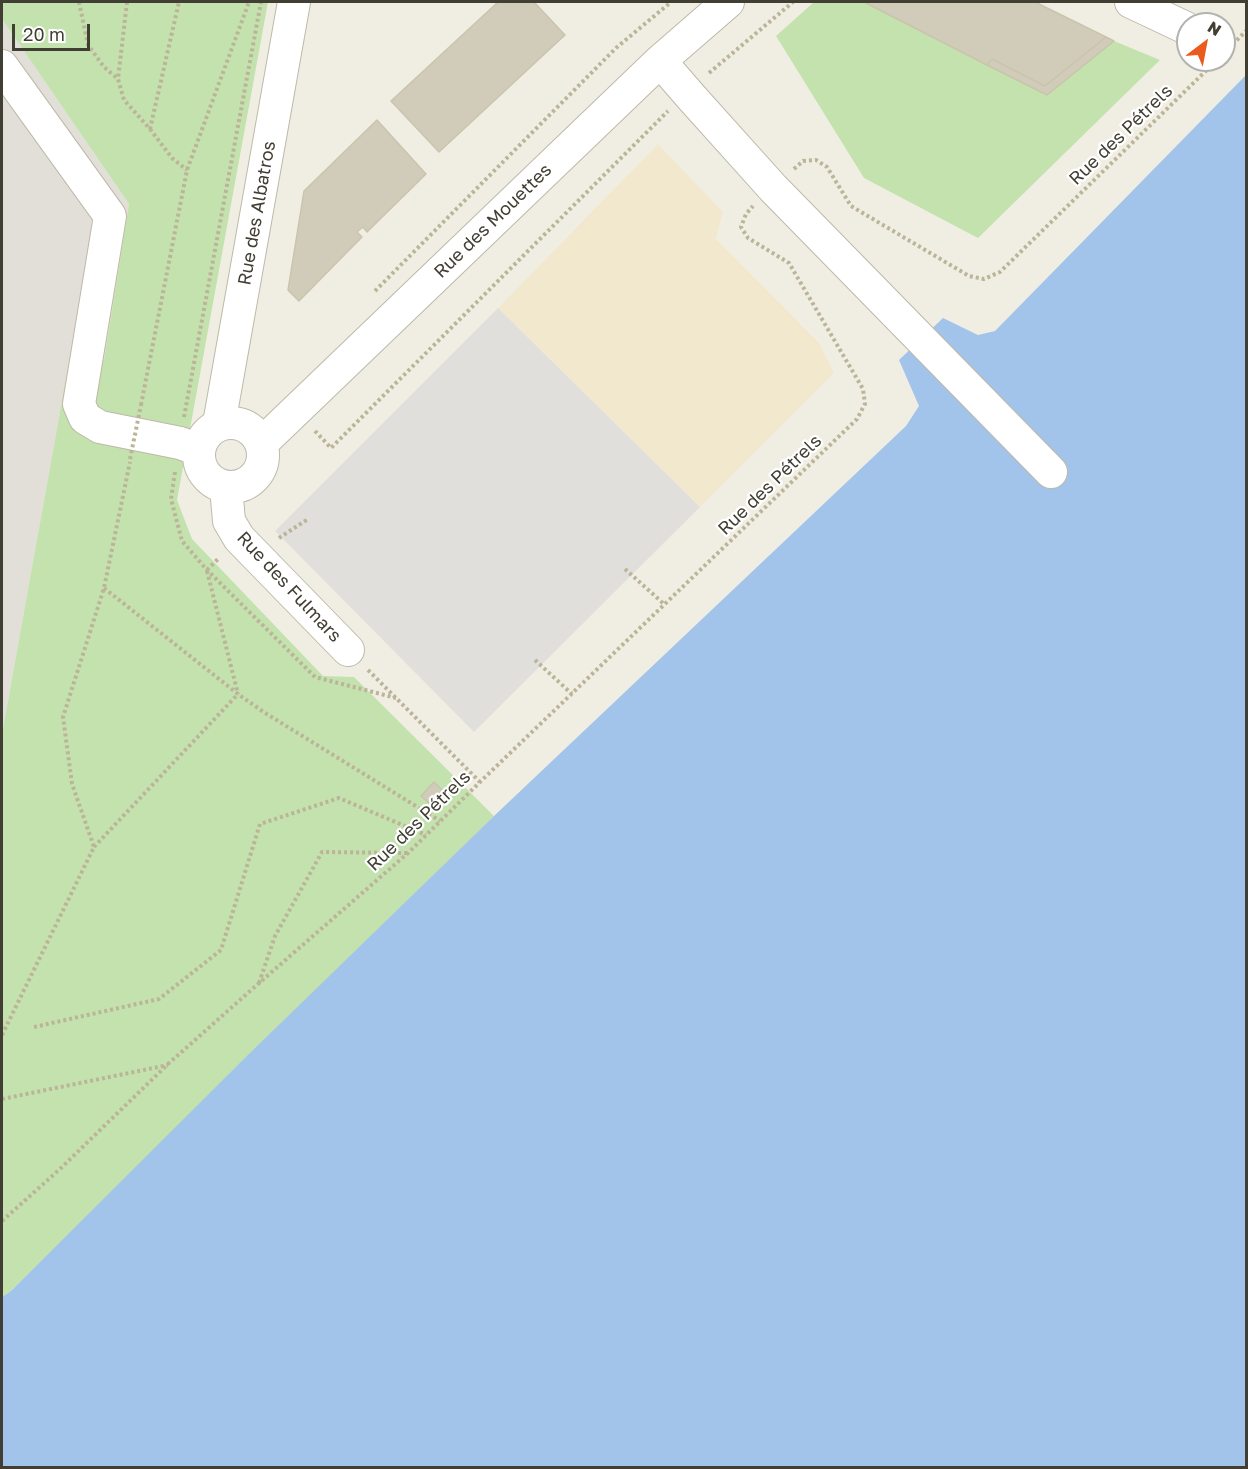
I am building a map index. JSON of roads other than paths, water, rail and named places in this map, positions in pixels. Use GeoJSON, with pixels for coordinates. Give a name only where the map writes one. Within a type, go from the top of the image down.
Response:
{"type":"FeatureCollection","features":[{"type":"Feature","properties":{"kind":"street","name":"Rue des Albatros"},"geometry":{"type":"LineString","coordinates":[[219,424],[294,2]]}},
{"type":"Feature","properties":{"kind":"street","name":"Rue des Mouettes"},"geometry":{"type":"LineString","coordinates":[[262,443],[660,60],[728,2]]}},
{"type":"Feature","properties":{"kind":"street"},"geometry":{"type":"LineString","coordinates":[[1131,2],[1176,23]]}},
{"type":"Feature","properties":{"kind":"street"},"geometry":{"type":"LineString","coordinates":[[660,60],[773,188],[1051,472]]}},
{"type":"Feature","properties":{"kind":"street"},"geometry":{"type":"LineString","coordinates":[[2,66],[110,216],[79,404],[85,418],[100,427],[189,447],[204,474],[212,482],[226,487],[245,484],[256,476],[262,466],[264,454],[262,443],[247,426],[230,422],[219,424],[189,447]]}},
{"type":"Feature","properties":{"kind":"street","name":"Rue des Fulmars"},"geometry":{"type":"LineString","coordinates":[[226,487],[229,520],[239,538],[348,650]]}},
{"type":"Feature","properties":{"kind":"water"},"geometry":{"type":"Polygon","coordinates":[[[1246,75],[1246,1467],[2,1467],[2,1297],[11,1291],[250,1053],[494,816],[906,426],[919,406],[899,360],[943,318],[978,335],[995,331],[1246,75]]]}}]}
